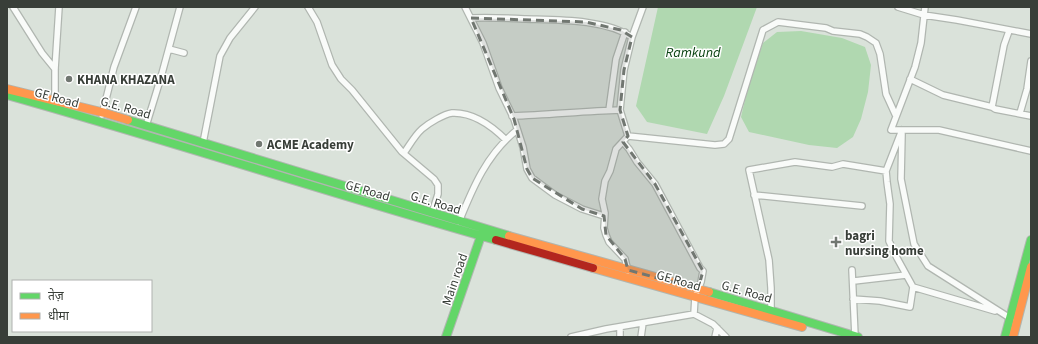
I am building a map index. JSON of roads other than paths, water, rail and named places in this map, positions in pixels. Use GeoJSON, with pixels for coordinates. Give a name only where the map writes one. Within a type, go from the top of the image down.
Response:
{"type":"FeatureCollection","features":[{"type":"Feature","properties":{"kind":"main road","name":"G.E. Road"},"geometry":{"type":"LineString","coordinates":[[7,88],[55,104],[146,126],[203,143],[432,213],[459,222],[482,233]]}},
{"type":"Feature","properties":{"kind":"main road","name":"GE Road"},"geometry":{"type":"LineString","coordinates":[[7,95],[55,104]]}},
{"type":"Feature","properties":{"kind":"main road","name":"GE Road"},"geometry":{"type":"LineString","coordinates":[[101,116],[318,188],[697,293],[838,337]]}},
{"type":"Feature","properties":{"kind":"main road","name":"Main road"},"geometry":{"type":"LineString","coordinates":[[446,337],[482,233]]}},
{"type":"Feature","properties":{"kind":"main road"},"geometry":{"type":"LineString","coordinates":[[1013,337],[1013,320],[1031,240]]}},
{"type":"Feature","properties":{"kind":"main road"},"geometry":{"type":"LineString","coordinates":[[1005,337],[1013,320],[1031,267]]}},
{"type":"Feature","properties":{"kind":"main road","name":"G.E. Road"},"geometry":{"type":"LineString","coordinates":[[697,293],[771,311],[857,337]]}},
{"type":"Feature","properties":{"kind":"street"},"geometry":{"type":"LineString","coordinates":[[13,7],[42,53],[55,69]]}},
{"type":"Feature","properties":{"kind":"street"},"geometry":{"type":"LineString","coordinates":[[55,104],[55,69],[59,7]]}},
{"type":"Feature","properties":{"kind":"street"},"geometry":{"type":"LineString","coordinates":[[101,116],[114,67],[136,7]]}},
{"type":"Feature","properties":{"kind":"street"},"geometry":{"type":"LineString","coordinates":[[146,126],[180,7]]}},
{"type":"Feature","properties":{"kind":"street"},"geometry":{"type":"LineString","coordinates":[[203,143],[220,56],[230,38],[255,7]]}},
{"type":"Feature","properties":{"kind":"street"},"geometry":{"type":"LineString","coordinates":[[308,7],[317,22],[332,65],[341,79],[352,90],[404,153],[434,178],[438,185],[438,194],[432,213]]}},
{"type":"Feature","properties":{"kind":"street"},"geometry":{"type":"LineString","coordinates":[[465,7],[483,43],[498,88],[512,116],[523,147],[527,169],[532,178],[556,195],[582,209],[604,216]]}},
{"type":"Feature","properties":{"kind":"street"},"geometry":{"type":"LineString","coordinates":[[628,136],[620,110],[624,70],[632,37],[643,7]]}},
{"type":"Feature","properties":{"kind":"street"},"geometry":{"type":"LineString","coordinates":[[898,7],[924,15],[1031,34]]}},
{"type":"Feature","properties":{"kind":"street"},"geometry":{"type":"LineString","coordinates":[[925,7],[921,43],[910,79],[891,130],[939,130],[1031,151]]}},
{"type":"Feature","properties":{"kind":"street"},"geometry":{"type":"LineString","coordinates":[[470,18],[491,16],[571,20],[586,22],[625,32],[632,37]]}},
{"type":"Feature","properties":{"kind":"street"},"geometry":{"type":"LineString","coordinates":[[628,136],[715,145],[724,144],[729,139],[763,30],[778,22],[860,34],[876,43],[880,54],[886,94],[896,116]]}},
{"type":"Feature","properties":{"kind":"street"},"geometry":{"type":"LineString","coordinates":[[992,107],[1004,45],[1009,31]]}},
{"type":"Feature","properties":{"kind":"street"},"geometry":{"type":"LineString","coordinates":[[609,110],[616,59],[625,32]]}},
{"type":"Feature","properties":{"kind":"street"},"geometry":{"type":"LineString","coordinates":[[169,49],[184,53]]}},
{"type":"Feature","properties":{"kind":"street"},"geometry":{"type":"LineString","coordinates":[[1020,113],[1027,89],[1031,61]]}},
{"type":"Feature","properties":{"kind":"street"},"geometry":{"type":"LineString","coordinates":[[910,79],[943,95],[995,109],[1031,116]]}},
{"type":"Feature","properties":{"kind":"street"},"geometry":{"type":"LineString","coordinates":[[512,116],[620,110]]}},
{"type":"Feature","properties":{"kind":"street"},"geometry":{"type":"LineString","coordinates":[[404,153],[421,129],[436,119],[452,113],[468,116],[482,121],[492,127],[506,140]]}},
{"type":"Feature","properties":{"kind":"street"},"geometry":{"type":"LineString","coordinates":[[459,222],[486,164],[516,130]]}},
{"type":"Feature","properties":{"kind":"street"},"geometry":{"type":"LineString","coordinates":[[853,299],[880,301],[910,307],[913,287],[889,241],[890,204],[886,182],[886,171],[902,130]]}},
{"type":"Feature","properties":{"kind":"street"},"geometry":{"type":"LineString","coordinates":[[902,130],[901,179],[914,244],[928,266],[1013,320]]}},
{"type":"Feature","properties":{"kind":"street"},"geometry":{"type":"LineString","coordinates":[[628,136],[616,149],[610,171],[605,181],[602,199],[605,213],[604,228],[606,236],[609,242],[625,259],[629,274]]}},
{"type":"Feature","properties":{"kind":"street"},"geometry":{"type":"LineString","coordinates":[[623,142],[655,184],[700,268],[704,271],[697,293],[694,314]]}},
{"type":"Feature","properties":{"kind":"street"},"geometry":{"type":"LineString","coordinates":[[771,311],[769,260],[749,170],[796,162],[832,167],[842,164],[886,171]]}},
{"type":"Feature","properties":{"kind":"street"},"geometry":{"type":"LineString","coordinates":[[754,195],[862,206]]}},
{"type":"Feature","properties":{"kind":"street"},"geometry":{"type":"LineString","coordinates":[[852,270],[857,337]]}},
{"type":"Feature","properties":{"kind":"street"},"geometry":{"type":"LineString","coordinates":[[854,281],[906,275]]}},
{"type":"Feature","properties":{"kind":"street"},"geometry":{"type":"LineString","coordinates":[[913,287],[1001,312]]}},
{"type":"Feature","properties":{"kind":"street"},"geometry":{"type":"LineString","coordinates":[[571,337],[603,329],[694,314],[703,317],[726,337]]}},
{"type":"Feature","properties":{"kind":"street"},"geometry":{"type":"LineString","coordinates":[[641,337],[643,323]]}},
{"type":"Feature","properties":{"kind":"street"},"geometry":{"type":"LineString","coordinates":[[620,327],[620,337]]}},
{"type":"Feature","properties":{"kind":"street"},"geometry":{"type":"LineString","coordinates":[[715,337],[717,328]]}},
{"type":"Feature","properties":{"kind":"street"},"geometry":{"type":"LineString","coordinates":[[603,329],[603,337]]}},
{"type":"Feature","properties":{"kind":"water","name":"Ramkund"},"geometry":{"type":"Polygon","coordinates":[[[658,7],[757,7],[724,96],[707,134],[647,122],[636,106],[658,7]]]}},
{"type":"Feature","properties":{"kind":"water"},"geometry":{"type":"Polygon","coordinates":[[[801,31],[842,38],[865,47],[871,65],[868,92],[861,119],[853,137],[837,148],[809,145],[749,132],[741,117],[749,83],[763,43],[777,32],[801,31]]]}},
{"type":"Feature","properties":{"kind":"place","name":"KHANA KHAZANA"},"geometry":{"type":"Point","coordinates":[69,79]}},
{"type":"Feature","properties":{"kind":"place","name":"ACME Academy"},"geometry":{"type":"Point","coordinates":[259,144]}},
{"type":"Feature","properties":{"kind":"place","name":"bagri nursing home"},"geometry":{"type":"Point","coordinates":[836,242]}}]}
